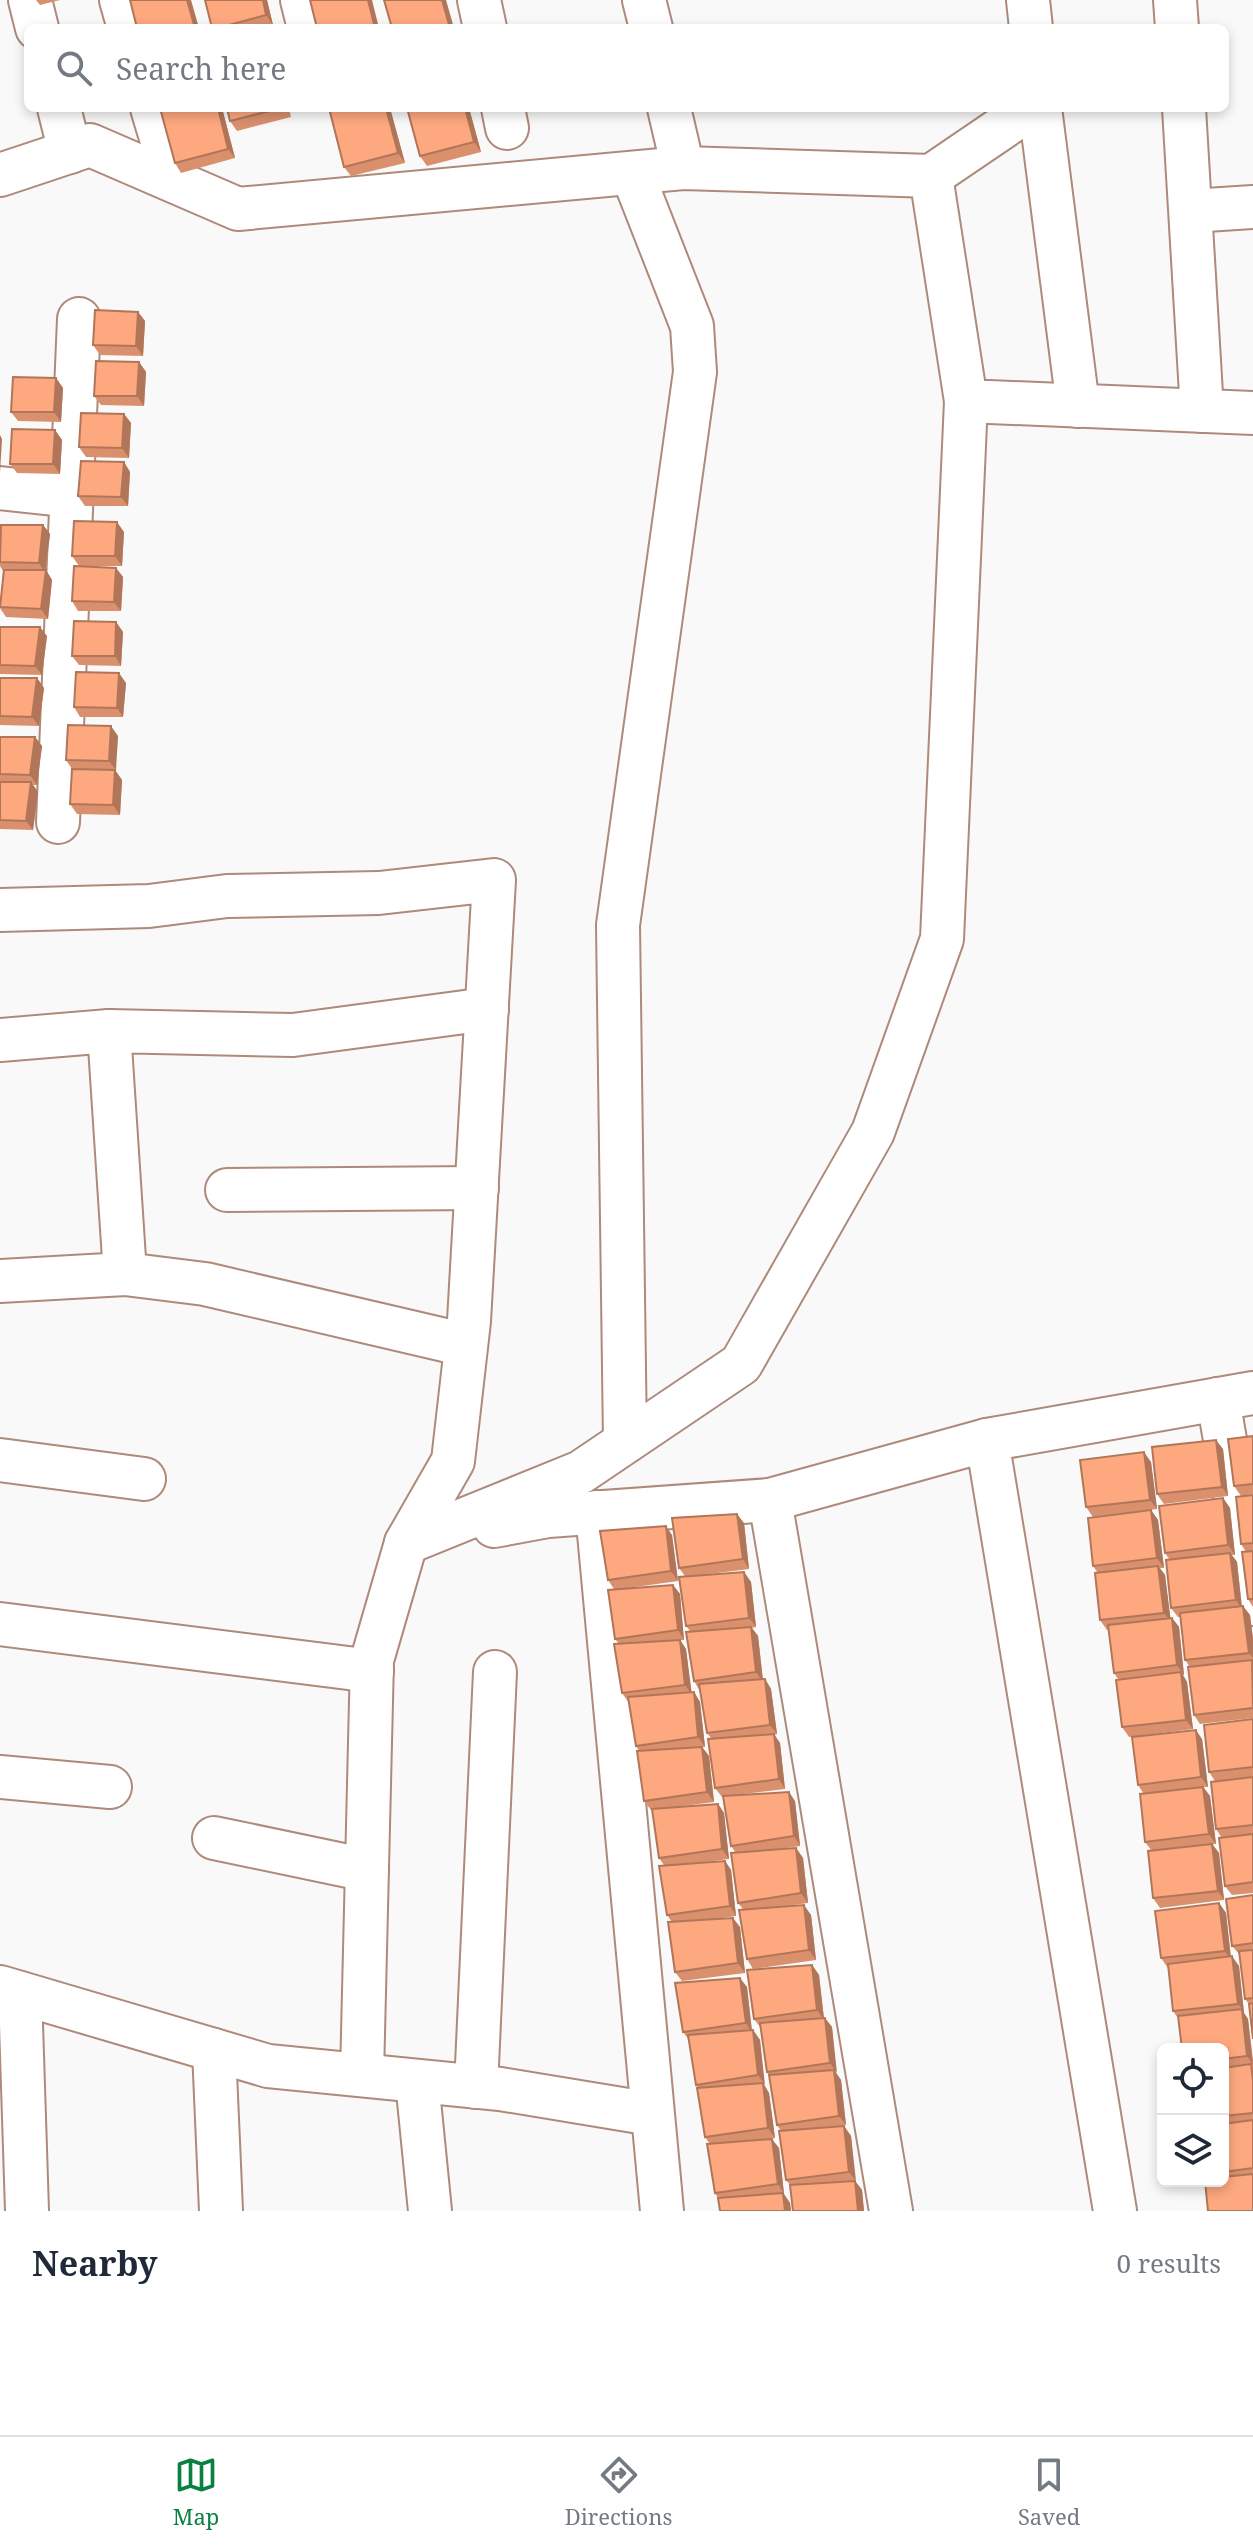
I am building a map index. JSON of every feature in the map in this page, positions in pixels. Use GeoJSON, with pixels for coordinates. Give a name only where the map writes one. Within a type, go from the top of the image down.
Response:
{"type":"FeatureCollection","features":[{"type":"Feature","properties":{"kind":"street"},"geometry":{"type":"LineString","coordinates":[[30,0],[36,24]]}},
{"type":"Feature","properties":{"kind":"street"},"geometry":{"type":"LineString","coordinates":[[121,0],[128,24]]}},
{"type":"Feature","properties":{"kind":"street"},"geometry":{"type":"LineString","coordinates":[[302,0],[308,24]]}},
{"type":"Feature","properties":{"kind":"street"},"geometry":{"type":"LineString","coordinates":[[479,0],[484,24]]}},
{"type":"Feature","properties":{"kind":"street"},"geometry":{"type":"LineString","coordinates":[[644,0],[650,24]]}},
{"type":"Feature","properties":{"kind":"street"},"geometry":{"type":"LineString","coordinates":[[1028,0],[1031,24]]}},
{"type":"Feature","properties":{"kind":"street"},"geometry":{"type":"LineString","coordinates":[[1175,0],[1177,24]]}},
{"type":"Feature","properties":{"kind":"street"},"geometry":{"type":"LineString","coordinates":[[60,112],[70,152]]}},
{"type":"Feature","properties":{"kind":"street"},"geometry":{"type":"LineString","coordinates":[[153,112],[164,148]]}},
{"type":"Feature","properties":{"kind":"street"},"geometry":{"type":"LineString","coordinates":[[670,112],[683,168]]}},
{"type":"Feature","properties":{"kind":"street"},"geometry":{"type":"LineString","coordinates":[[0,175],[90,145],[238,209],[683,168],[931,176],[1025,112]]}},
{"type":"Feature","properties":{"kind":"street"},"geometry":{"type":"LineString","coordinates":[[1041,112],[1078,406]]}},
{"type":"Feature","properties":{"kind":"street"},"geometry":{"type":"LineString","coordinates":[[1184,112],[1202,411]]}},
{"type":"Feature","properties":{"kind":"street"},"geometry":{"type":"LineString","coordinates":[[625,1442],[618,925],[695,372],[692,326],[632,173]]}},
{"type":"Feature","properties":{"kind":"street"},"geometry":{"type":"LineString","coordinates":[[406,1543],[581,1472],[741,1364],[873,1132],[942,939],[966,401],[931,176]]}},
{"type":"Feature","properties":{"kind":"street"},"geometry":{"type":"LineString","coordinates":[[1191,211],[1253,207]]}},
{"type":"Feature","properties":{"kind":"street"},"geometry":{"type":"LineString","coordinates":[[58,822],[79,319]]}},
{"type":"Feature","properties":{"kind":"street"},"geometry":{"type":"LineString","coordinates":[[966,401],[1253,413]]}},
{"type":"Feature","properties":{"kind":"street"},"geometry":{"type":"LineString","coordinates":[[0,488],[72,496]]}},
{"type":"Feature","properties":{"kind":"street"},"geometry":{"type":"LineString","coordinates":[[0,910],[149,906],[227,896],[379,893],[494,880],[466,1345],[453,1461],[406,1543],[372,1660],[362,2075]]}},
{"type":"Feature","properties":{"kind":"street"},"geometry":{"type":"LineString","coordinates":[[0,1040],[109,1031],[293,1035],[487,1009]]}},
{"type":"Feature","properties":{"kind":"street"},"geometry":{"type":"LineString","coordinates":[[109,1031],[125,1274]]}},
{"type":"Feature","properties":{"kind":"street"},"geometry":{"type":"LineString","coordinates":[[227,1190],[477,1188]]}},
{"type":"Feature","properties":{"kind":"street"},"geometry":{"type":"LineString","coordinates":[[0,1281],[125,1274],[205,1284],[466,1345]]}},
{"type":"Feature","properties":{"kind":"street"},"geometry":{"type":"LineString","coordinates":[[406,1543],[548,1516],[770,1500],[987,1440],[1235,1396],[1253,1604]]}},
{"type":"Feature","properties":{"kind":"street"},"geometry":{"type":"LineString","coordinates":[[987,1440],[1115,2211]]}},
{"type":"Feature","properties":{"kind":"street"},"geometry":{"type":"LineString","coordinates":[[0,1460],[144,1479]]}},
{"type":"Feature","properties":{"kind":"street"},"geometry":{"type":"LineString","coordinates":[[770,1500],[891,2211]]}},
{"type":"Feature","properties":{"kind":"street"},"geometry":{"type":"LineString","coordinates":[[597,1512],[662,2211]]}},
{"type":"Feature","properties":{"kind":"street"},"geometry":{"type":"LineString","coordinates":[[0,1624],[372,1671]]}},
{"type":"Feature","properties":{"kind":"street"},"geometry":{"type":"LineString","coordinates":[[476,2087],[495,1672]]}},
{"type":"Feature","properties":{"kind":"street"},"geometry":{"type":"LineString","coordinates":[[0,1777],[110,1787]]}},
{"type":"Feature","properties":{"kind":"street"},"geometry":{"type":"LineString","coordinates":[[214,1838],[367,1870]]}},
{"type":"Feature","properties":{"kind":"street"},"geometry":{"type":"LineString","coordinates":[[27,2211],[10,1990],[268,2066],[476,2087],[652,2114]]}},
{"type":"Feature","properties":{"kind":"street"},"geometry":{"type":"LineString","coordinates":[[214,2050],[221,2211]]}},
{"type":"Feature","properties":{"kind":"street"},"geometry":{"type":"LineString","coordinates":[[417,2081],[430,2211]]}},
{"type":"Feature","properties":{"kind":"building"},"geometry":{"type":"Polygon","coordinates":[[[130,0],[187,0],[194,24],[136,24],[130,0]]]}},
{"type":"Feature","properties":{"kind":"building"},"geometry":{"type":"Polygon","coordinates":[[[205,0],[263,0],[266,15],[233,24],[211,24],[205,0]]]}},
{"type":"Feature","properties":{"kind":"building"},"geometry":{"type":"Polygon","coordinates":[[[310,0],[368,0],[374,24],[316,24],[310,0]]]}},
{"type":"Feature","properties":{"kind":"building"},"geometry":{"type":"Polygon","coordinates":[[[384,0],[442,0],[449,24],[391,24],[384,0]]]}},
{"type":"Feature","properties":{"kind":"building"},"geometry":{"type":"Polygon","coordinates":[[[161,112],[219,112],[228,149],[175,163],[161,112]]]}},
{"type":"Feature","properties":{"kind":"building"},"geometry":{"type":"Polygon","coordinates":[[[228,112],[265,112],[230,121],[228,112]]]}},
{"type":"Feature","properties":{"kind":"building"},"geometry":{"type":"Polygon","coordinates":[[[330,112],[387,112],[398,153],[344,167],[330,112]]]}},
{"type":"Feature","properties":{"kind":"building"},"geometry":{"type":"Polygon","coordinates":[[[408,112],[466,112],[474,142],[420,156],[408,112]]]}},
{"type":"Feature","properties":{"kind":"building"},"geometry":{"type":"Polygon","coordinates":[[[95,310],[138,312],[136,346],[93,345],[95,310]]]}},
{"type":"Feature","properties":{"kind":"building"},"geometry":{"type":"Polygon","coordinates":[[[96,361],[139,362],[137,396],[94,396],[96,361]]]}},
{"type":"Feature","properties":{"kind":"building"},"geometry":{"type":"Polygon","coordinates":[[[13,377],[56,378],[54,412],[11,412],[13,377]]]}},
{"type":"Feature","properties":{"kind":"building"},"geometry":{"type":"Polygon","coordinates":[[[81,413],[124,414],[122,448],[79,447],[81,413]]]}},
{"type":"Feature","properties":{"kind":"building"},"geometry":{"type":"Polygon","coordinates":[[[12,429],[55,430],[53,464],[10,464],[12,429]]]}},
{"type":"Feature","properties":{"kind":"building"},"geometry":{"type":"Polygon","coordinates":[[[81,461],[124,462],[121,497],[78,496],[81,461]]]}},
{"type":"Feature","properties":{"kind":"building"},"geometry":{"type":"Polygon","coordinates":[[[74,521],[117,522],[115,556],[72,556],[74,521]]]}},
{"type":"Feature","properties":{"kind":"building"},"geometry":{"type":"Polygon","coordinates":[[[1,525],[43,525],[39,563],[0,562],[1,525]]]}},
{"type":"Feature","properties":{"kind":"building"},"geometry":{"type":"Polygon","coordinates":[[[74,566],[116,568],[114,602],[72,601],[74,566]]]}},
{"type":"Feature","properties":{"kind":"building"},"geometry":{"type":"Polygon","coordinates":[[[4,570],[46,570],[41,609],[0,607],[4,570]]]}},
{"type":"Feature","properties":{"kind":"building"},"geometry":{"type":"Polygon","coordinates":[[[74,621],[116,622],[115,656],[72,656],[74,621]]]}},
{"type":"Feature","properties":{"kind":"building"},"geometry":{"type":"Polygon","coordinates":[[[0,627],[40,627],[35,666],[0,665],[0,627]]]}},
{"type":"Feature","properties":{"kind":"building"},"geometry":{"type":"Polygon","coordinates":[[[76,672],[119,673],[117,708],[74,707],[76,672]]]}},
{"type":"Feature","properties":{"kind":"building"},"geometry":{"type":"Polygon","coordinates":[[[0,678],[37,678],[32,717],[0,716],[0,678]]]}},
{"type":"Feature","properties":{"kind":"building"},"geometry":{"type":"Polygon","coordinates":[[[68,725],[111,726],[109,761],[66,760],[68,725]]]}},
{"type":"Feature","properties":{"kind":"building"},"geometry":{"type":"Polygon","coordinates":[[[0,737],[35,737],[30,775],[0,774],[0,737]]]}},
{"type":"Feature","properties":{"kind":"building"},"geometry":{"type":"Polygon","coordinates":[[[72,769],[115,770],[113,805],[70,804],[72,769]]]}},
{"type":"Feature","properties":{"kind":"building"},"geometry":{"type":"Polygon","coordinates":[[[0,782],[31,782],[26,821],[0,820],[0,782]]]}},
{"type":"Feature","properties":{"kind":"building"},"geometry":{"type":"Polygon","coordinates":[[[1253,1436],[1253,1484],[1234,1486],[1228,1439],[1253,1436]]]}},
{"type":"Feature","properties":{"kind":"building"},"geometry":{"type":"Polygon","coordinates":[[[1216,1440],[1222,1487],[1157,1494],[1152,1447],[1216,1440]]]}},
{"type":"Feature","properties":{"kind":"building"},"geometry":{"type":"Polygon","coordinates":[[[1144,1452],[1150,1500],[1086,1507],[1080,1460],[1144,1452]]]}},
{"type":"Feature","properties":{"kind":"building"},"geometry":{"type":"Polygon","coordinates":[[[1253,1495],[1253,1543],[1241,1544],[1236,1497],[1253,1495]]]}},
{"type":"Feature","properties":{"kind":"building"},"geometry":{"type":"Polygon","coordinates":[[[1223,1498],[1228,1545],[1165,1553],[1159,1506],[1223,1498]]]}},
{"type":"Feature","properties":{"kind":"building"},"geometry":{"type":"Polygon","coordinates":[[[1151,1510],[1157,1558],[1093,1566],[1088,1518],[1151,1510]]]}},
{"type":"Feature","properties":{"kind":"building"},"geometry":{"type":"Polygon","coordinates":[[[737,1514],[743,1559],[679,1568],[672,1518],[737,1514]]]}},
{"type":"Feature","properties":{"kind":"building"},"geometry":{"type":"Polygon","coordinates":[[[666,1526],[671,1571],[608,1580],[600,1531],[666,1526]]]}},
{"type":"Feature","properties":{"kind":"building"},"geometry":{"type":"Polygon","coordinates":[[[1253,1551],[1253,1599],[1248,1599],[1242,1552],[1253,1551]]]}},
{"type":"Feature","properties":{"kind":"building"},"geometry":{"type":"Polygon","coordinates":[[[1230,1553],[1236,1600],[1171,1608],[1166,1560],[1230,1553]]]}},
{"type":"Feature","properties":{"kind":"building"},"geometry":{"type":"Polygon","coordinates":[[[1158,1566],[1164,1613],[1100,1620],[1095,1573],[1158,1566]]]}},
{"type":"Feature","properties":{"kind":"building"},"geometry":{"type":"Polygon","coordinates":[[[744,1572],[749,1618],[686,1626],[679,1577],[744,1572]]]}},
{"type":"Feature","properties":{"kind":"building"},"geometry":{"type":"Polygon","coordinates":[[[673,1585],[678,1630],[615,1639],[608,1590],[673,1585]]]}},
{"type":"Feature","properties":{"kind":"building"},"geometry":{"type":"Polygon","coordinates":[[[1243,1606],[1249,1653],[1185,1660],[1180,1613],[1243,1606]]]}},
{"type":"Feature","properties":{"kind":"building"},"geometry":{"type":"Polygon","coordinates":[[[1172,1618],[1177,1665],[1114,1673],[1108,1625],[1172,1618]]]}},
{"type":"Feature","properties":{"kind":"building"},"geometry":{"type":"Polygon","coordinates":[[[751,1627],[756,1672],[694,1681],[686,1632],[751,1627]]]}},
{"type":"Feature","properties":{"kind":"building"},"geometry":{"type":"Polygon","coordinates":[[[680,1640],[685,1685],[622,1693],[614,1644],[680,1640]]]}},
{"type":"Feature","properties":{"kind":"building"},"geometry":{"type":"Polygon","coordinates":[[[1252,1660],[1253,1708],[1194,1715],[1188,1667],[1252,1660]]]}},
{"type":"Feature","properties":{"kind":"building"},"geometry":{"type":"Polygon","coordinates":[[[1181,1672],[1186,1720],[1122,1727],[1116,1680],[1181,1672]]]}},
{"type":"Feature","properties":{"kind":"building"},"geometry":{"type":"Polygon","coordinates":[[[765,1679],[770,1725],[707,1733],[699,1684],[765,1679]]]}},
{"type":"Feature","properties":{"kind":"building"},"geometry":{"type":"Polygon","coordinates":[[[694,1692],[698,1737],[636,1746],[628,1697],[694,1692]]]}},
{"type":"Feature","properties":{"kind":"building"},"geometry":{"type":"Polygon","coordinates":[[[1253,1719],[1253,1767],[1209,1772],[1204,1725],[1253,1719]]]}},
{"type":"Feature","properties":{"kind":"building"},"geometry":{"type":"Polygon","coordinates":[[[1196,1730],[1201,1777],[1138,1785],[1132,1737],[1196,1730]]]}},
{"type":"Feature","properties":{"kind":"building"},"geometry":{"type":"Polygon","coordinates":[[[774,1734],[779,1779],[715,1788],[708,1739],[774,1734]]]}},
{"type":"Feature","properties":{"kind":"building"},"geometry":{"type":"Polygon","coordinates":[[[702,1747],[707,1792],[644,1801],[637,1751],[702,1747]]]}},
{"type":"Feature","properties":{"kind":"building"},"geometry":{"type":"Polygon","coordinates":[[[1253,1777],[1253,1825],[1216,1829],[1211,1782],[1253,1777]]]}},
{"type":"Feature","properties":{"kind":"building"},"geometry":{"type":"Polygon","coordinates":[[[1203,1787],[1209,1834],[1145,1842],[1140,1794],[1203,1787]]]}},
{"type":"Feature","properties":{"kind":"building"},"geometry":{"type":"Polygon","coordinates":[[[789,1792],[794,1836],[731,1846],[723,1796],[789,1792]]]}},
{"type":"Feature","properties":{"kind":"building"},"geometry":{"type":"Polygon","coordinates":[[[718,1804],[722,1849],[659,1858],[652,1809],[718,1804]]]}},
{"type":"Feature","properties":{"kind":"building"},"geometry":{"type":"Polygon","coordinates":[[[1253,1834],[1253,1882],[1225,1886],[1219,1838],[1253,1834]]]}},
{"type":"Feature","properties":{"kind":"building"},"geometry":{"type":"Polygon","coordinates":[[[1212,1844],[1218,1891],[1153,1898],[1148,1851],[1212,1844]]]}},
{"type":"Feature","properties":{"kind":"building"},"geometry":{"type":"Polygon","coordinates":[[[796,1848],[801,1893],[738,1903],[731,1853],[796,1848]]]}},
{"type":"Feature","properties":{"kind":"building"},"geometry":{"type":"Polygon","coordinates":[[[725,1861],[730,1906],[667,1915],[659,1866],[725,1861]]]}},
{"type":"Feature","properties":{"kind":"building"},"geometry":{"type":"Polygon","coordinates":[[[1253,1895],[1253,1943],[1232,1946],[1226,1899],[1253,1895]]]}},
{"type":"Feature","properties":{"kind":"building"},"geometry":{"type":"Polygon","coordinates":[[[1219,1903],[1225,1951],[1161,1958],[1155,1911],[1219,1903]]]}},
{"type":"Feature","properties":{"kind":"building"},"geometry":{"type":"Polygon","coordinates":[[[804,1905],[809,1950],[747,1959],[739,1910],[804,1905]]]}},
{"type":"Feature","properties":{"kind":"building"},"geometry":{"type":"Polygon","coordinates":[[[733,1918],[738,1963],[675,1972],[668,1922],[733,1918]]]}},
{"type":"Feature","properties":{"kind":"building"},"geometry":{"type":"Polygon","coordinates":[[[1253,1950],[1253,1998],[1245,1999],[1239,1951],[1253,1950]]]}},
{"type":"Feature","properties":{"kind":"building"},"geometry":{"type":"Polygon","coordinates":[[[1232,1956],[1238,2004],[1173,2011],[1168,1964],[1232,1956]]]}},
{"type":"Feature","properties":{"kind":"building"},"geometry":{"type":"Polygon","coordinates":[[[812,1965],[817,2010],[754,2019],[747,1970],[812,1965]]]}},
{"type":"Feature","properties":{"kind":"building"},"geometry":{"type":"Polygon","coordinates":[[[740,1978],[746,2023],[683,2032],[675,1983],[740,1978]]]}},
{"type":"Feature","properties":{"kind":"building"},"geometry":{"type":"Polygon","coordinates":[[[1253,2003],[1253,2039],[1249,2004],[1253,2003]]]}},
{"type":"Feature","properties":{"kind":"building"},"geometry":{"type":"Polygon","coordinates":[[[1242,2009],[1247,2056],[1229,2058],[1229,2043],[1181,2043],[1178,2016],[1242,2009]]]}},
{"type":"Feature","properties":{"kind":"building"},"geometry":{"type":"Polygon","coordinates":[[[825,2018],[830,2063],[767,2072],[760,2023],[825,2018]]]}},
{"type":"Feature","properties":{"kind":"building"},"geometry":{"type":"Polygon","coordinates":[[[753,2030],[758,2075],[696,2085],[688,2035],[753,2030]]]}},
{"type":"Feature","properties":{"kind":"building"},"geometry":{"type":"Polygon","coordinates":[[[1251,2064],[1253,2113],[1229,2115],[1229,2067],[1251,2064]]]}},
{"type":"Feature","properties":{"kind":"building"},"geometry":{"type":"Polygon","coordinates":[[[834,2070],[839,2116],[777,2125],[769,2075],[834,2070]]]}},
{"type":"Feature","properties":{"kind":"building"},"geometry":{"type":"Polygon","coordinates":[[[763,2083],[768,2128],[705,2137],[697,2088],[763,2083]]]}},
{"type":"Feature","properties":{"kind":"building"},"geometry":{"type":"Polygon","coordinates":[[[1253,2120],[1253,2168],[1229,2171],[1229,2123],[1253,2120]]]}},
{"type":"Feature","properties":{"kind":"building"},"geometry":{"type":"Polygon","coordinates":[[[844,2126],[849,2172],[786,2180],[779,2131],[844,2126]]]}},
{"type":"Feature","properties":{"kind":"building"},"geometry":{"type":"Polygon","coordinates":[[[772,2139],[778,2184],[715,2193],[707,2144],[772,2139]]]}},
{"type":"Feature","properties":{"kind":"building"},"geometry":{"type":"Polygon","coordinates":[[[1253,2174],[1253,2211],[1208,2211],[1206,2187],[1229,2187],[1229,2176],[1253,2174]]]}},
{"type":"Feature","properties":{"kind":"building"},"geometry":{"type":"Polygon","coordinates":[[[855,2181],[858,2211],[793,2211],[790,2185],[855,2181]]]}},
{"type":"Feature","properties":{"kind":"building"},"geometry":{"type":"Polygon","coordinates":[[[783,2193],[785,2211],[720,2211],[718,2198],[783,2193]]]}}]}
